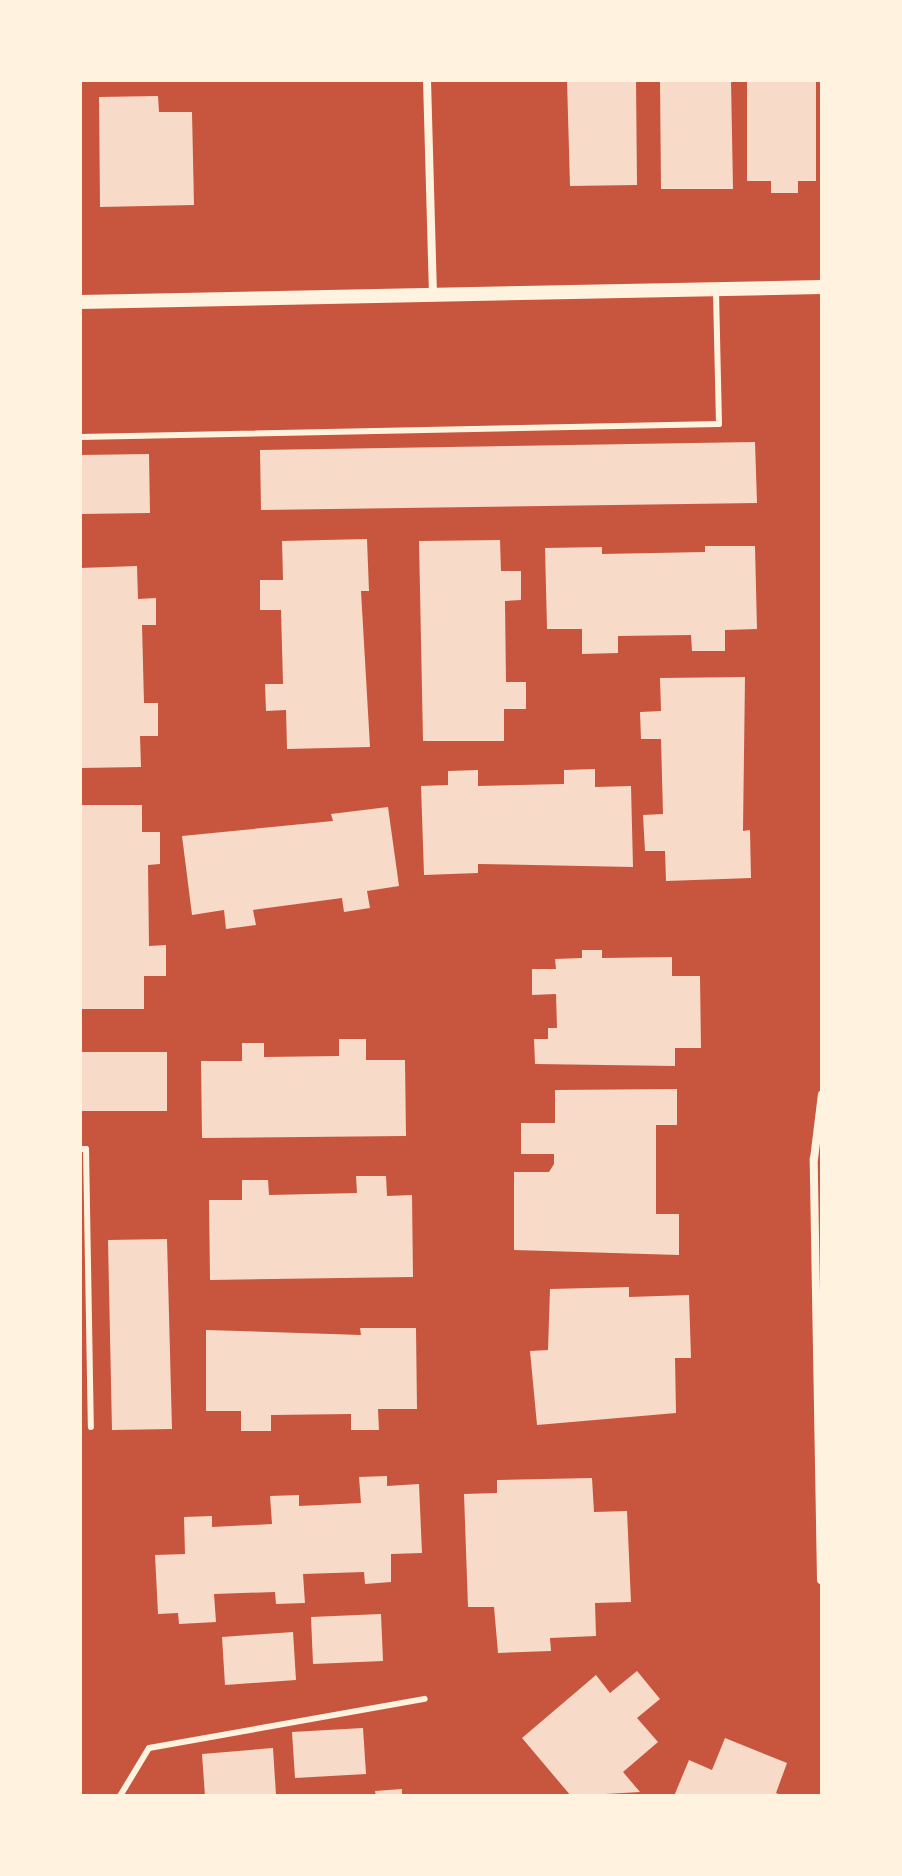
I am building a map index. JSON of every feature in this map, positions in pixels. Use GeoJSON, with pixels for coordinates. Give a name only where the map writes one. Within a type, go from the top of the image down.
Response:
{"type":"FeatureCollection","features":[{"type":"Feature","properties":{"kind":"street"},"geometry":{"type":"LineString","coordinates":[[427,80],[433,297]]}},
{"type":"Feature","properties":{"kind":"street"},"geometry":{"type":"LineString","coordinates":[[80,302],[822,287]]}},
{"type":"Feature","properties":{"kind":"street"},"geometry":{"type":"LineString","coordinates":[[821,1580],[814,1159],[822,1094]]}},
{"type":"Feature","properties":{"kind":"lane"},"geometry":{"type":"LineString","coordinates":[[80,437],[719,424],[716,289]]}},
{"type":"Feature","properties":{"kind":"lane"},"geometry":{"type":"LineString","coordinates":[[80,1149],[86,1149],[91,1427]]}},
{"type":"Feature","properties":{"kind":"lane"},"geometry":{"type":"LineString","coordinates":[[120,1796],[149,1748],[425,1699]]}},
{"type":"Feature","properties":{"kind":"building"},"geometry":{"type":"Polygon","coordinates":[[[567,80],[636,80],[637,185],[570,186],[567,80]]]}},
{"type":"Feature","properties":{"kind":"building"},"geometry":{"type":"Polygon","coordinates":[[[660,80],[731,80],[733,189],[661,189],[660,80]]]}},
{"type":"Feature","properties":{"kind":"building"},"geometry":{"type":"Polygon","coordinates":[[[747,80],[816,80],[816,181],[798,181],[798,193],[771,193],[771,181],[747,181],[747,80]]]}},
{"type":"Feature","properties":{"kind":"building"},"geometry":{"type":"Polygon","coordinates":[[[158,96],[159,112],[192,112],[194,205],[100,207],[99,97],[158,96]]]}},
{"type":"Feature","properties":{"kind":"building"},"geometry":{"type":"Polygon","coordinates":[[[755,442],[757,503],[261,510],[260,450],[755,442]]]}},
{"type":"Feature","properties":{"kind":"building"},"geometry":{"type":"Polygon","coordinates":[[[149,454],[150,513],[80,514],[80,455],[149,454]]]}},
{"type":"Feature","properties":{"kind":"building"},"geometry":{"type":"Polygon","coordinates":[[[367,539],[369,591],[361,591],[370,747],[287,749],[286,710],[266,711],[265,684],[283,684],[281,610],[260,610],[260,580],[283,580],[282,541],[367,539]]]}},
{"type":"Feature","properties":{"kind":"building"},"geometry":{"type":"Polygon","coordinates":[[[500,540],[501,571],[521,571],[521,600],[505,601],[506,682],[526,682],[526,709],[504,709],[504,741],[423,741],[419,541],[500,540]]]}},
{"type":"Feature","properties":{"kind":"building"},"geometry":{"type":"Polygon","coordinates":[[[705,546],[755,546],[757,629],[725,630],[725,651],[692,651],[691,635],[618,636],[618,653],[582,654],[582,629],[547,629],[545,548],[602,547],[602,554],[705,552],[705,546]]]}},
{"type":"Feature","properties":{"kind":"building"},"geometry":{"type":"Polygon","coordinates":[[[137,566],[138,599],[156,598],[156,625],[142,625],[144,703],[158,703],[158,736],[140,736],[141,767],[80,768],[80,568],[137,566]]]}},
{"type":"Feature","properties":{"kind":"building"},"geometry":{"type":"Polygon","coordinates":[[[745,677],[743,831],[750,830],[751,878],[666,881],[665,851],[645,851],[643,815],[663,814],[661,739],[641,739],[640,712],[661,711],[660,678],[745,677]]]}},
{"type":"Feature","properties":{"kind":"building"},"geometry":{"type":"Polygon","coordinates":[[[595,769],[595,787],[631,786],[633,867],[478,864],[478,873],[424,875],[421,786],[448,785],[448,771],[478,770],[478,786],[564,784],[564,770],[595,769]]]}},
{"type":"Feature","properties":{"kind":"building"},"geometry":{"type":"Polygon","coordinates":[[[80,805],[142,805],[142,832],[160,832],[160,864],[148,865],[149,946],[166,945],[166,976],[144,976],[144,1009],[80,1009],[80,805]]]}},
{"type":"Feature","properties":{"kind":"building"},"geometry":{"type":"Polygon","coordinates":[[[388,807],[399,886],[367,891],[370,908],[344,912],[342,898],[253,910],[256,925],[226,929],[224,910],[192,915],[182,836],[333,821],[331,814],[388,807]]]}},
{"type":"Feature","properties":{"kind":"building"},"geometry":{"type":"Polygon","coordinates":[[[582,950],[602,950],[602,958],[672,957],[672,976],[700,976],[701,1048],[675,1048],[675,1066],[535,1064],[534,1039],[548,1039],[548,1028],[557,1028],[556,994],[532,995],[532,969],[556,969],[555,959],[582,958],[582,950]]]}},
{"type":"Feature","properties":{"kind":"building"},"geometry":{"type":"Polygon","coordinates":[[[339,1039],[366,1039],[366,1060],[405,1060],[406,1136],[202,1138],[201,1061],[242,1061],[242,1043],[264,1043],[264,1057],[339,1056],[339,1039]]]}},
{"type":"Feature","properties":{"kind":"building"},"geometry":{"type":"Polygon","coordinates":[[[80,1052],[167,1052],[167,1111],[80,1111],[80,1052]]]}},
{"type":"Feature","properties":{"kind":"building"},"geometry":{"type":"Polygon","coordinates":[[[677,1089],[677,1125],[656,1125],[656,1214],[679,1214],[679,1255],[514,1250],[514,1172],[549,1172],[554,1164],[554,1154],[521,1154],[521,1123],[555,1123],[555,1090],[677,1089]]]}},
{"type":"Feature","properties":{"kind":"building"},"geometry":{"type":"Polygon","coordinates":[[[356,1176],[386,1176],[387,1196],[412,1195],[413,1277],[210,1280],[209,1200],[242,1200],[242,1180],[268,1180],[269,1195],[357,1193],[356,1176]]]}},
{"type":"Feature","properties":{"kind":"building"},"geometry":{"type":"Polygon","coordinates":[[[167,1239],[172,1429],[112,1430],[108,1240],[167,1239]]]}},
{"type":"Feature","properties":{"kind":"building"},"geometry":{"type":"Polygon","coordinates":[[[629,1287],[629,1297],[689,1295],[691,1358],[675,1358],[676,1413],[537,1425],[530,1351],[548,1350],[550,1289],[629,1287]]]}},
{"type":"Feature","properties":{"kind":"building"},"geometry":{"type":"Polygon","coordinates":[[[360,1328],[416,1328],[417,1409],[378,1409],[379,1430],[351,1430],[351,1414],[271,1415],[271,1431],[241,1431],[241,1411],[206,1411],[206,1330],[361,1335],[360,1328]]]}},
{"type":"Feature","properties":{"kind":"building"},"geometry":{"type":"Polygon","coordinates":[[[387,1476],[387,1486],[419,1484],[422,1553],[391,1554],[391,1582],[365,1584],[364,1572],[303,1574],[305,1603],[276,1604],[275,1592],[214,1594],[216,1622],[179,1624],[178,1613],[158,1614],[155,1555],[185,1554],[184,1517],[212,1516],[212,1527],[272,1524],[270,1496],[299,1495],[299,1506],[361,1503],[359,1477],[387,1476]]]}},
{"type":"Feature","properties":{"kind":"building"},"geometry":{"type":"Polygon","coordinates":[[[592,1478],[594,1512],[627,1511],[631,1602],[595,1603],[596,1636],[550,1638],[551,1651],[498,1653],[494,1607],[468,1607],[464,1494],[497,1493],[497,1480],[592,1478]]]}},
{"type":"Feature","properties":{"kind":"building"},"geometry":{"type":"Polygon","coordinates":[[[381,1614],[383,1661],[313,1664],[311,1617],[381,1614]]]}},
{"type":"Feature","properties":{"kind":"building"},"geometry":{"type":"Polygon","coordinates":[[[293,1632],[296,1680],[225,1685],[222,1637],[293,1632]]]}},
{"type":"Feature","properties":{"kind":"building"},"geometry":{"type":"Polygon","coordinates":[[[637,1671],[660,1699],[637,1718],[658,1742],[623,1772],[640,1792],[571,1796],[522,1738],[596,1675],[610,1693],[637,1671]]]}},
{"type":"Feature","properties":{"kind":"building"},"geometry":{"type":"Polygon","coordinates":[[[363,1728],[366,1774],[295,1778],[292,1732],[363,1728]]]}},
{"type":"Feature","properties":{"kind":"building"},"geometry":{"type":"Polygon","coordinates":[[[725,1738],[787,1763],[776,1793],[784,1796],[674,1796],[689,1760],[712,1770],[725,1738]]]}},
{"type":"Feature","properties":{"kind":"building"},"geometry":{"type":"Polygon","coordinates":[[[273,1748],[276,1795],[205,1796],[202,1754],[273,1748]]]}},
{"type":"Feature","properties":{"kind":"building"},"geometry":{"type":"Polygon","coordinates":[[[402,1789],[402,1796],[376,1796],[375,1791],[402,1789]]]}}]}
